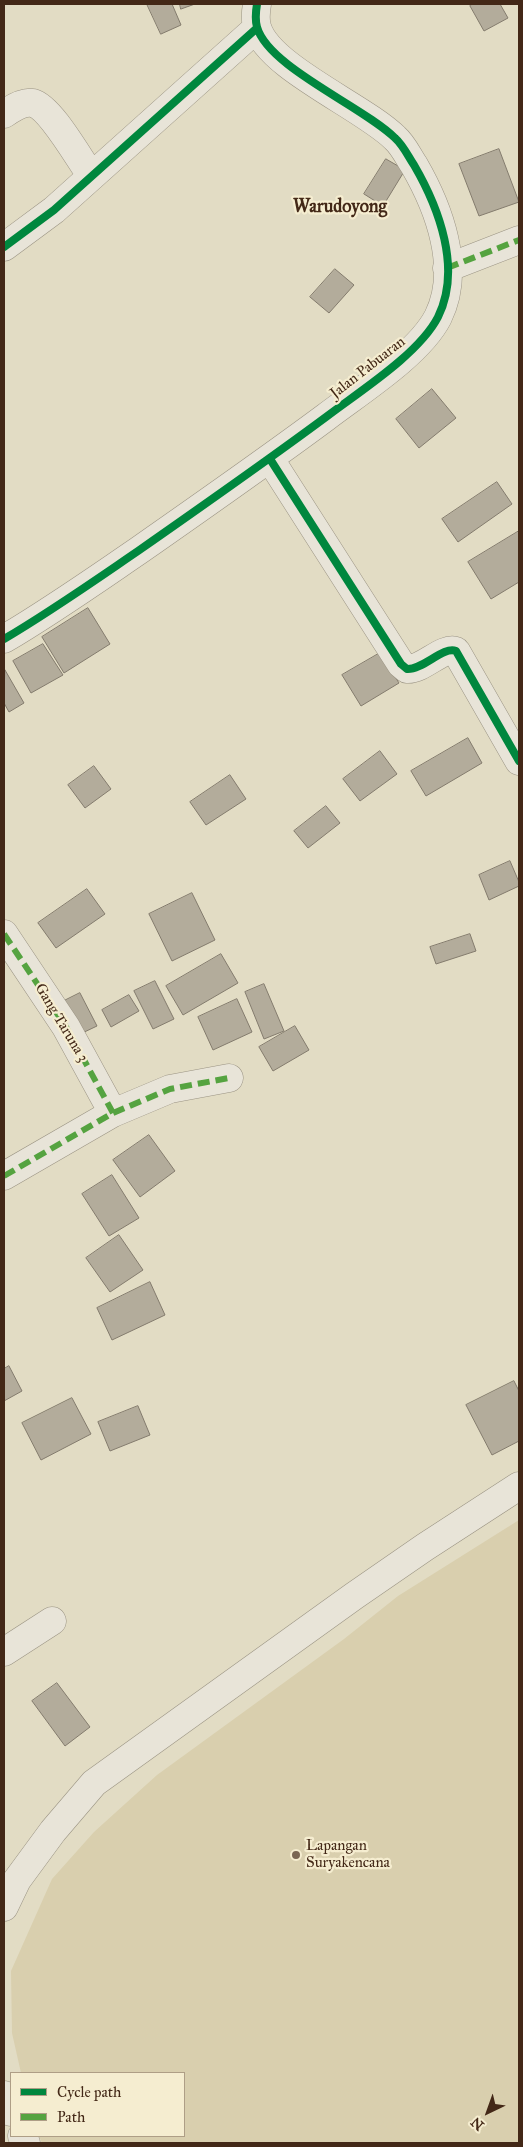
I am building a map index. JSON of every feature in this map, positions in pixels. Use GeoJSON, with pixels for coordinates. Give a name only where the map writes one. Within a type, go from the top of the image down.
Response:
{"type":"FeatureCollection","features":[{"type":"Feature","properties":{"kind":"street"},"geometry":{"type":"LineString","coordinates":[[4,247],[54,210],[257,16]]}},
{"type":"Feature","properties":{"kind":"street","name":"Jalan Pabuaran"},"geometry":{"type":"LineString","coordinates":[[4,639],[102,575],[270,459],[419,346],[438,317],[446,295],[448,268],[445,237],[424,182],[397,139],[377,122],[293,69],[273,51],[257,16]]}},
{"type":"Feature","properties":{"kind":"street"},"geometry":{"type":"LineString","coordinates":[[4,114],[15,106],[32,103],[47,111],[91,175]]}},
{"type":"Feature","properties":{"kind":"street"},"geometry":{"type":"LineString","coordinates":[[448,268],[519,240]]}},
{"type":"Feature","properties":{"kind":"street"},"geometry":{"type":"LineString","coordinates":[[270,459],[401,664],[407,669],[415,668],[449,650],[456,652],[519,760]]}},
{"type":"Feature","properties":{"kind":"street","name":"Gang Taruna 3"},"geometry":{"type":"LineString","coordinates":[[4,934],[66,1027],[113,1113]]}},
{"type":"Feature","properties":{"kind":"street"},"geometry":{"type":"LineString","coordinates":[[4,1176],[113,1113],[170,1089],[229,1078]]}},
{"type":"Feature","properties":{"kind":"street"},"geometry":{"type":"LineString","coordinates":[[4,1907],[17,1880],[48,1838],[94,1783],[354,1596],[519,1486]]}},
{"type":"Feature","properties":{"kind":"street"},"geometry":{"type":"LineString","coordinates":[[4,1652],[52,1621]]}},
{"type":"Feature","properties":{"kind":"street"},"geometry":{"type":"LineString","coordinates":[[4,2095],[10,2110]]}},
{"type":"Feature","properties":{"kind":"shaded area","name":"Lapangan Suryakencana"},"geometry":{"type":"Polygon","coordinates":[[[519,1520],[519,2143],[42,2143],[39,2137],[185,2137],[185,2072],[21,2072],[12,2033],[11,1971],[52,1879],[94,1832],[157,1775],[344,1639],[398,1596],[519,1520]]]}},
{"type":"Feature","properties":{"kind":"building"},"geometry":{"type":"Polygon","coordinates":[[[147,4],[172,4],[181,25],[161,34],[147,4]]]}},
{"type":"Feature","properties":{"kind":"building"},"geometry":{"type":"Polygon","coordinates":[[[180,4],[195,4],[181,9],[180,4]]]}},
{"type":"Feature","properties":{"kind":"building"},"geometry":{"type":"Polygon","coordinates":[[[473,4],[500,4],[508,18],[484,31],[470,6],[473,4]]]}},
{"type":"Feature","properties":{"kind":"building"},"geometry":{"type":"Polygon","coordinates":[[[499,149],[519,202],[479,216],[459,164],[499,149]]]}},
{"type":"Feature","properties":{"kind":"building"},"geometry":{"type":"Polygon","coordinates":[[[386,159],[405,170],[383,206],[364,194],[386,159]]]}},
{"type":"Feature","properties":{"kind":"building"},"geometry":{"type":"Polygon","coordinates":[[[335,269],[354,285],[329,313],[310,297],[335,269]]]}},
{"type":"Feature","properties":{"kind":"building"},"geometry":{"type":"Polygon","coordinates":[[[432,389],[456,418],[419,448],[396,419],[432,389]]]}},
{"type":"Feature","properties":{"kind":"building"},"geometry":{"type":"Polygon","coordinates":[[[497,482],[512,504],[458,542],[442,519],[497,482]]]}},
{"type":"Feature","properties":{"kind":"building"},"geometry":{"type":"Polygon","coordinates":[[[519,531],[519,582],[491,599],[468,562],[519,531]]]}},
{"type":"Feature","properties":{"kind":"building"},"geometry":{"type":"Polygon","coordinates":[[[88,608],[110,644],[64,673],[42,637],[88,608]]]}},
{"type":"Feature","properties":{"kind":"building"},"geometry":{"type":"Polygon","coordinates":[[[43,644],[63,675],[31,693],[13,661],[43,644]]]}},
{"type":"Feature","properties":{"kind":"building"},"geometry":{"type":"Polygon","coordinates":[[[380,653],[399,683],[361,706],[342,675],[380,653]]]}},
{"type":"Feature","properties":{"kind":"building"},"geometry":{"type":"Polygon","coordinates":[[[5,670],[24,703],[9,712],[4,703],[5,670]]]}},
{"type":"Feature","properties":{"kind":"building"},"geometry":{"type":"Polygon","coordinates":[[[468,738],[482,763],[426,796],[411,771],[468,738]]]}},
{"type":"Feature","properties":{"kind":"building"},"geometry":{"type":"Polygon","coordinates":[[[380,751],[397,774],[360,801],[343,779],[380,751]]]}},
{"type":"Feature","properties":{"kind":"building"},"geometry":{"type":"Polygon","coordinates":[[[94,766],[111,789],[85,808],[68,785],[94,766]]]}},
{"type":"Feature","properties":{"kind":"building"},"geometry":{"type":"Polygon","coordinates":[[[230,775],[246,799],[206,825],[190,802],[230,775]]]}},
{"type":"Feature","properties":{"kind":"building"},"geometry":{"type":"Polygon","coordinates":[[[326,806],[340,823],[308,848],[294,831],[326,806]]]}},
{"type":"Feature","properties":{"kind":"building"},"geometry":{"type":"Polygon","coordinates":[[[510,861],[519,886],[489,900],[479,875],[510,861]]]}},
{"type":"Feature","properties":{"kind":"building"},"geometry":{"type":"Polygon","coordinates":[[[87,889],[105,914],[56,948],[38,923],[87,889]]]}},
{"type":"Feature","properties":{"kind":"building"},"geometry":{"type":"Polygon","coordinates":[[[192,893],[215,940],[172,961],[149,914],[192,893]]]}},
{"type":"Feature","properties":{"kind":"building"},"geometry":{"type":"Polygon","coordinates":[[[470,934],[476,951],[436,964],[430,947],[470,934]]]}},
{"type":"Feature","properties":{"kind":"building"},"geometry":{"type":"Polygon","coordinates":[[[221,954],[238,983],[183,1015],[166,986],[221,954]]]}},
{"type":"Feature","properties":{"kind":"building"},"geometry":{"type":"Polygon","coordinates":[[[155,981],[174,1019],[153,1029],[134,991],[155,981]]]}},
{"type":"Feature","properties":{"kind":"building"},"geometry":{"type":"Polygon","coordinates":[[[264,984],[284,1031],[264,1039],[245,992],[264,984]]]}},
{"type":"Feature","properties":{"kind":"building"},"geometry":{"type":"Polygon","coordinates":[[[80,993],[97,1026],[78,1035],[60,1003],[80,993]]]}},
{"type":"Feature","properties":{"kind":"building"},"geometry":{"type":"Polygon","coordinates":[[[129,995],[139,1011],[111,1027],[102,1010],[129,995]]]}},
{"type":"Feature","properties":{"kind":"building"},"geometry":{"type":"Polygon","coordinates":[[[237,999],[252,1032],[213,1050],[198,1017],[237,999]]]}},
{"type":"Feature","properties":{"kind":"building"},"geometry":{"type":"Polygon","coordinates":[[[295,1026],[309,1050],[273,1071],[259,1047],[295,1026]]]}},
{"type":"Feature","properties":{"kind":"building"},"geometry":{"type":"Polygon","coordinates":[[[149,1135],[175,1171],[140,1197],[113,1160],[149,1135]]]}},
{"type":"Feature","properties":{"kind":"building"},"geometry":{"type":"Polygon","coordinates":[[[112,1175],[139,1218],[109,1236],[82,1194],[112,1175]]]}},
{"type":"Feature","properties":{"kind":"building"},"geometry":{"type":"Polygon","coordinates":[[[119,1235],[143,1270],[110,1292],[86,1258],[119,1235]]]}},
{"type":"Feature","properties":{"kind":"building"},"geometry":{"type":"Polygon","coordinates":[[[150,1282],[165,1315],[112,1340],[97,1308],[150,1282]]]}},
{"type":"Feature","properties":{"kind":"building"},"geometry":{"type":"Polygon","coordinates":[[[9,1366],[22,1391],[4,1401],[4,1369],[9,1366]]]}},
{"type":"Feature","properties":{"kind":"building"},"geometry":{"type":"Polygon","coordinates":[[[514,1381],[519,1391],[519,1441],[492,1455],[466,1405],[514,1381]]]}},
{"type":"Feature","properties":{"kind":"building"},"geometry":{"type":"Polygon","coordinates":[[[72,1398],[91,1434],[41,1460],[22,1423],[72,1398]]]}},
{"type":"Feature","properties":{"kind":"building"},"geometry":{"type":"Polygon","coordinates":[[[138,1406],[150,1435],[110,1451],[98,1422],[138,1406]]]}},
{"type":"Feature","properties":{"kind":"building"},"geometry":{"type":"Polygon","coordinates":[[[57,1683],[90,1727],[65,1746],[32,1701],[57,1683]]]}},
{"type":"Feature","properties":{"kind":"marked path"},"geometry":{"type":"LineString","coordinates":[[447,268],[519,240]]}},
{"type":"Feature","properties":{"kind":"marked path"},"geometry":{"type":"LineString","coordinates":[[4,934],[66,1027],[113,1113]]}},
{"type":"Feature","properties":{"kind":"marked path"},"geometry":{"type":"LineString","coordinates":[[4,1176],[113,1113],[170,1089],[229,1078]]}},
{"type":"Feature","properties":{"kind":"cycle path"},"geometry":{"type":"LineString","coordinates":[[4,639],[138,551],[371,384],[417,345],[438,317],[445,298],[448,279],[448,259],[439,219],[432,200],[414,165],[398,141],[381,126],[297,72],[279,57],[265,42],[257,27],[257,4]]}},
{"type":"Feature","properties":{"kind":"cycle path"},"geometry":{"type":"LineString","coordinates":[[4,247],[54,210],[257,28]]}},
{"type":"Feature","properties":{"kind":"cycle path"},"geometry":{"type":"LineString","coordinates":[[270,459],[401,664],[407,669],[413,668],[445,652],[456,651],[519,761]]}},
{"type":"Feature","properties":{"kind":"place","name":"Lapangan Suryakencana"},"geometry":{"type":"Point","coordinates":[296,1855]}},
{"type":"Feature","properties":{"kind":"district","name":"Warudoyong"},"geometry":{"type":"Point","coordinates":[340,208]}}]}
